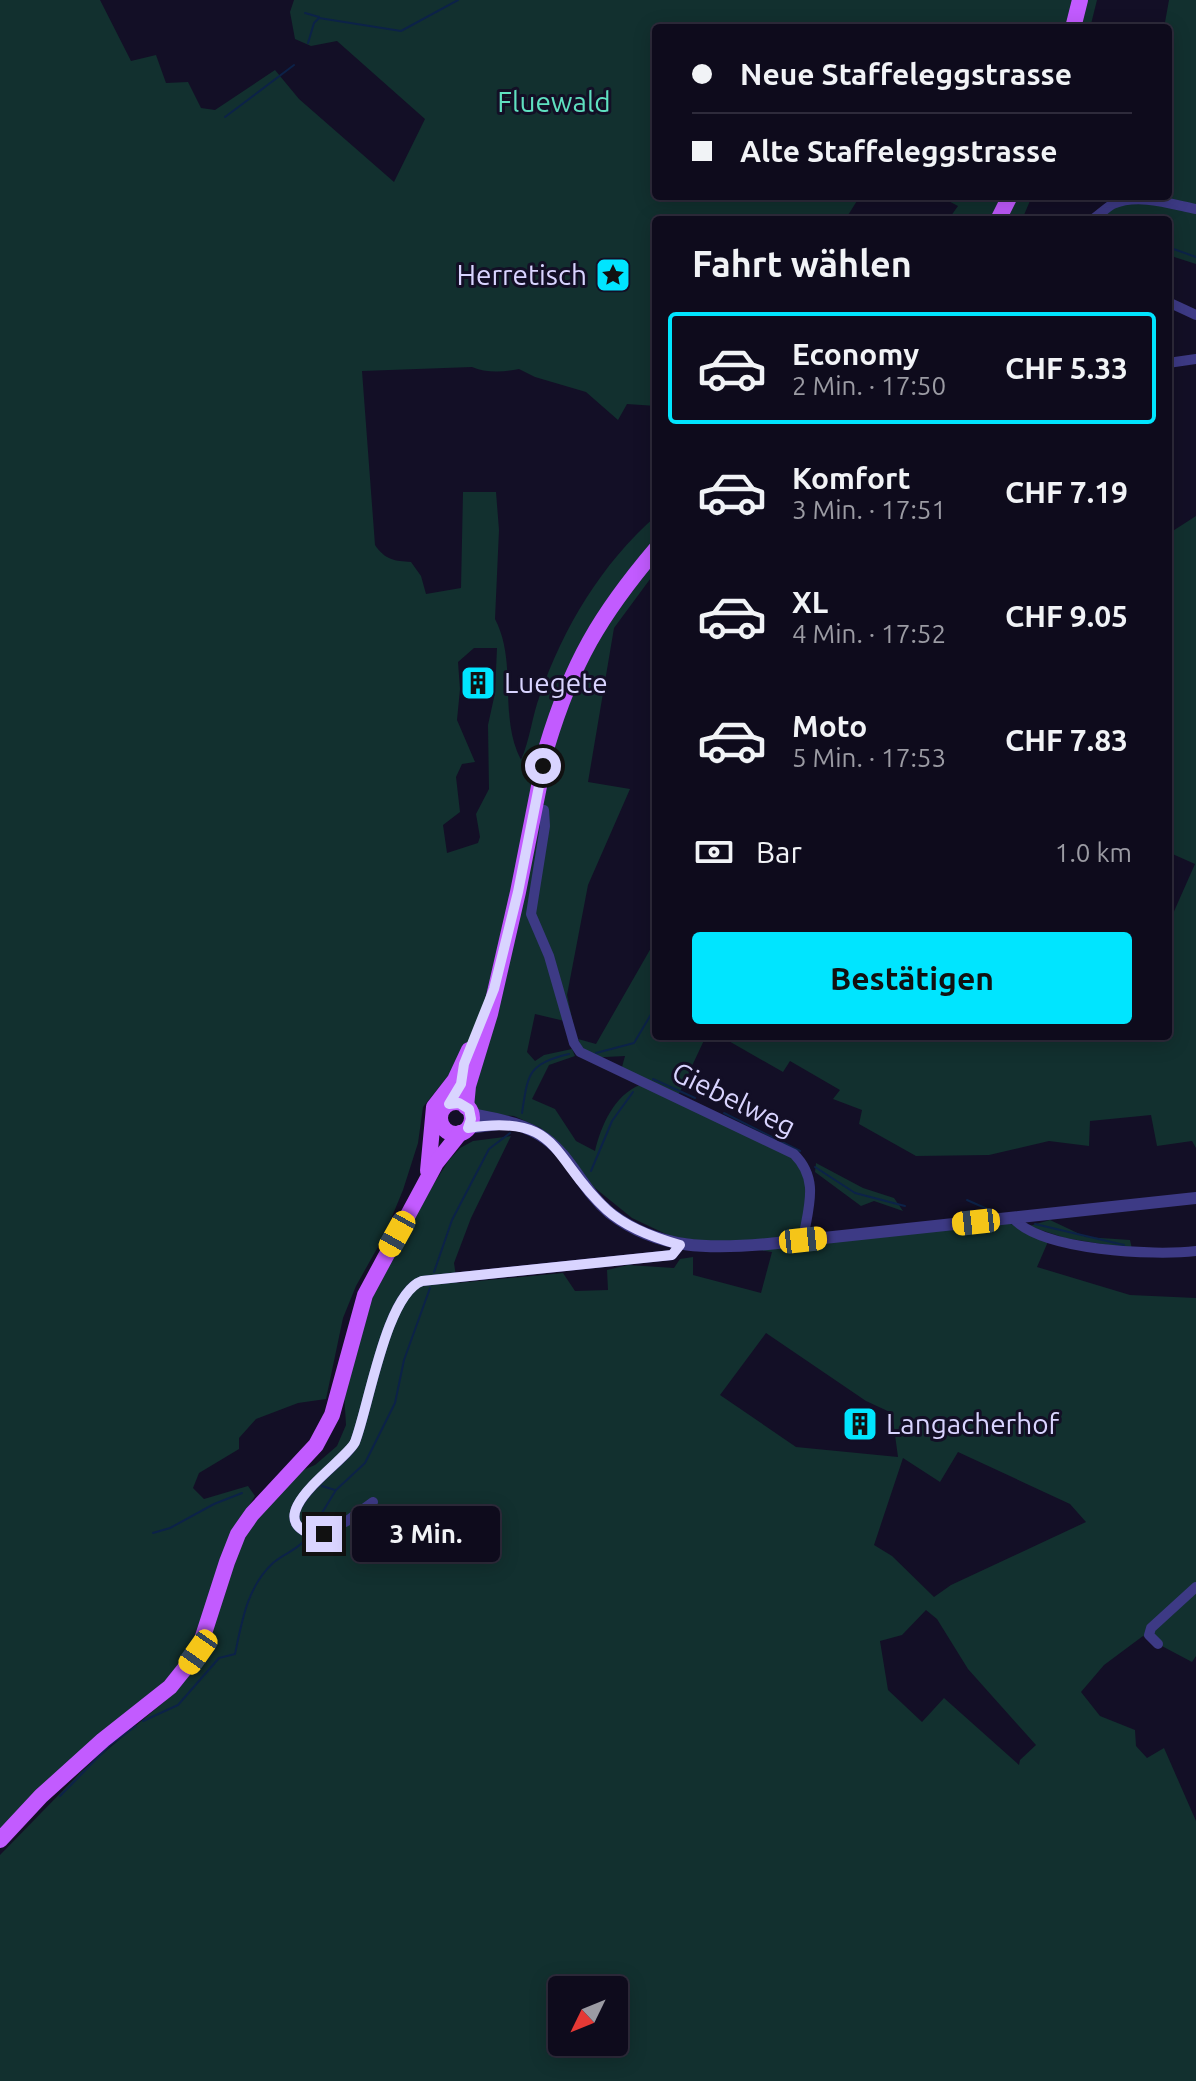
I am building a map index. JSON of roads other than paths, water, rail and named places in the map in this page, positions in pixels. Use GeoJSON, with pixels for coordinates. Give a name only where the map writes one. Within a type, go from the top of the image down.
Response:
{"type":"FeatureCollection","features":[{"type":"Feature","properties":{"kind":"main road"},"geometry":{"type":"LineString","coordinates":[[1074,24],[1080,0]]}},
{"type":"Feature","properties":{"kind":"main road"},"geometry":{"type":"LineString","coordinates":[[0,1840],[41,1796],[92,1750],[170,1687],[198,1652],[238,1534],[252,1514],[316,1445],[332,1415],[365,1295],[436,1163],[466,1120],[468,1086],[490,1014],[547,746],[565,690],[595,629],[619,593],[652,554]]}},
{"type":"Feature","properties":{"kind":"main road"},"geometry":{"type":"LineString","coordinates":[[427,1179],[434,1107],[464,1064],[494,989]]}},
{"type":"Feature","properties":{"kind":"main road"},"geometry":{"type":"LineString","coordinates":[[436,1163],[442,1110],[461,1084],[464,1064]]}},
{"type":"Feature","properties":{"kind":"main road"},"geometry":{"type":"LineString","coordinates":[[449,1104],[459,1103],[466,1120]]}},
{"type":"Feature","properties":{"kind":"main road"},"geometry":{"type":"LineString","coordinates":[[442,1124],[449,1132],[466,1120]]}},
{"type":"Feature","properties":{"kind":"street"},"geometry":{"type":"LineString","coordinates":[[1097,216],[1115,203],[1130,201],[1158,201],[1196,209]]}},
{"type":"Feature","properties":{"kind":"street"},"geometry":{"type":"LineString","coordinates":[[1172,304],[1196,315]]}},
{"type":"Feature","properties":{"kind":"street"},"geometry":{"type":"LineString","coordinates":[[1172,362],[1196,359]]}},
{"type":"Feature","properties":{"kind":"street","name":"Giebelweg"},"geometry":{"type":"LineString","coordinates":[[544,810],[545,826],[531,914],[549,956],[574,1043],[580,1052],[794,1154],[804,1163],[811,1182],[803,1240]]}},
{"type":"Feature","properties":{"kind":"street"},"geometry":{"type":"LineString","coordinates":[[466,1120],[513,1124],[531,1130],[548,1140],[611,1213],[659,1239],[680,1245],[723,1248],[1196,1198]]}},
{"type":"Feature","properties":{"kind":"street"},"geometry":{"type":"LineString","coordinates":[[1013,1218],[1019,1225],[1050,1237],[1091,1247],[1145,1253],[1196,1251]]}},
{"type":"Feature","properties":{"kind":"street"},"geometry":{"type":"LineString","coordinates":[[373,1502],[347,1521],[317,1536],[301,1528],[296,1518],[299,1502],[307,1491],[351,1450],[382,1346],[406,1293],[415,1283],[672,1255],[680,1245]]}},
{"type":"Feature","properties":{"kind":"street"},"geometry":{"type":"LineString","coordinates":[[1158,1644],[1149,1635],[1151,1628],[1196,1587]]}},
{"type":"Feature","properties":{"kind":"waterway"},"geometry":{"type":"LineString","coordinates":[[308,43],[314,23],[319,18],[401,31],[458,0]]}},
{"type":"Feature","properties":{"kind":"waterway"},"geometry":{"type":"LineString","coordinates":[[305,13],[319,17]]}},
{"type":"Feature","properties":{"kind":"waterway"},"geometry":{"type":"LineString","coordinates":[[225,117],[294,65]]}},
{"type":"Feature","properties":{"kind":"waterway"},"geometry":{"type":"LineString","coordinates":[[1172,248],[1196,257]]}},
{"type":"Feature","properties":{"kind":"waterway"},"geometry":{"type":"LineString","coordinates":[[596,1053],[634,1043],[652,1013]]}},
{"type":"Feature","properties":{"kind":"waterway"},"geometry":{"type":"LineString","coordinates":[[522,1113],[532,1072],[545,1062],[569,1054]]}},
{"type":"Feature","properties":{"kind":"waterway"},"geometry":{"type":"LineString","coordinates":[[653,1079],[695,1098]]}},
{"type":"Feature","properties":{"kind":"waterway"},"geometry":{"type":"LineString","coordinates":[[591,1171],[612,1121],[633,1092]]}},
{"type":"Feature","properties":{"kind":"waterway"},"geometry":{"type":"LineString","coordinates":[[724,1113],[800,1151]]}},
{"type":"Feature","properties":{"kind":"waterway"},"geometry":{"type":"LineString","coordinates":[[434,1272],[452,1220],[489,1149],[510,1133]]}},
{"type":"Feature","properties":{"kind":"waterway"},"geometry":{"type":"LineString","coordinates":[[815,1167],[855,1193],[905,1206]]}},
{"type":"Feature","properties":{"kind":"waterway"},"geometry":{"type":"LineString","coordinates":[[967,1200],[994,1212]]}},
{"type":"Feature","properties":{"kind":"waterway"},"geometry":{"type":"LineString","coordinates":[[1035,1224],[1124,1245]]}},
{"type":"Feature","properties":{"kind":"waterway"},"geometry":{"type":"LineString","coordinates":[[317,1521],[336,1490],[365,1463],[395,1403],[404,1360],[430,1288]]}},
{"type":"Feature","properties":{"kind":"waterway"},"geometry":{"type":"LineString","coordinates":[[322,1486],[335,1490]]}},
{"type":"Feature","properties":{"kind":"waterway"},"geometry":{"type":"LineString","coordinates":[[153,1533],[170,1528],[242,1493]]}},
{"type":"Feature","properties":{"kind":"waterway"},"geometry":{"type":"LineString","coordinates":[[143,1721],[178,1705],[219,1658],[235,1654],[247,1605],[257,1583],[273,1563],[304,1541]]}},
{"type":"Feature","properties":{"kind":"waterway"},"geometry":{"type":"LineString","coordinates":[[60,1796],[110,1745],[136,1726]]}},
{"type":"Feature","properties":{"kind":"place","name":"Herretisch"},"geometry":{"type":"Point","coordinates":[613,275]}},
{"type":"Feature","properties":{"kind":"place","name":"Luegete"},"geometry":{"type":"Point","coordinates":[478,683]}},
{"type":"Feature","properties":{"kind":"place","name":"Langacherhof"},"geometry":{"type":"Point","coordinates":[860,1424]}},
{"type":"Feature","properties":{"kind":"park label","name":"Fluewald"},"geometry":{"type":"Point","coordinates":[554,102]}}]}
